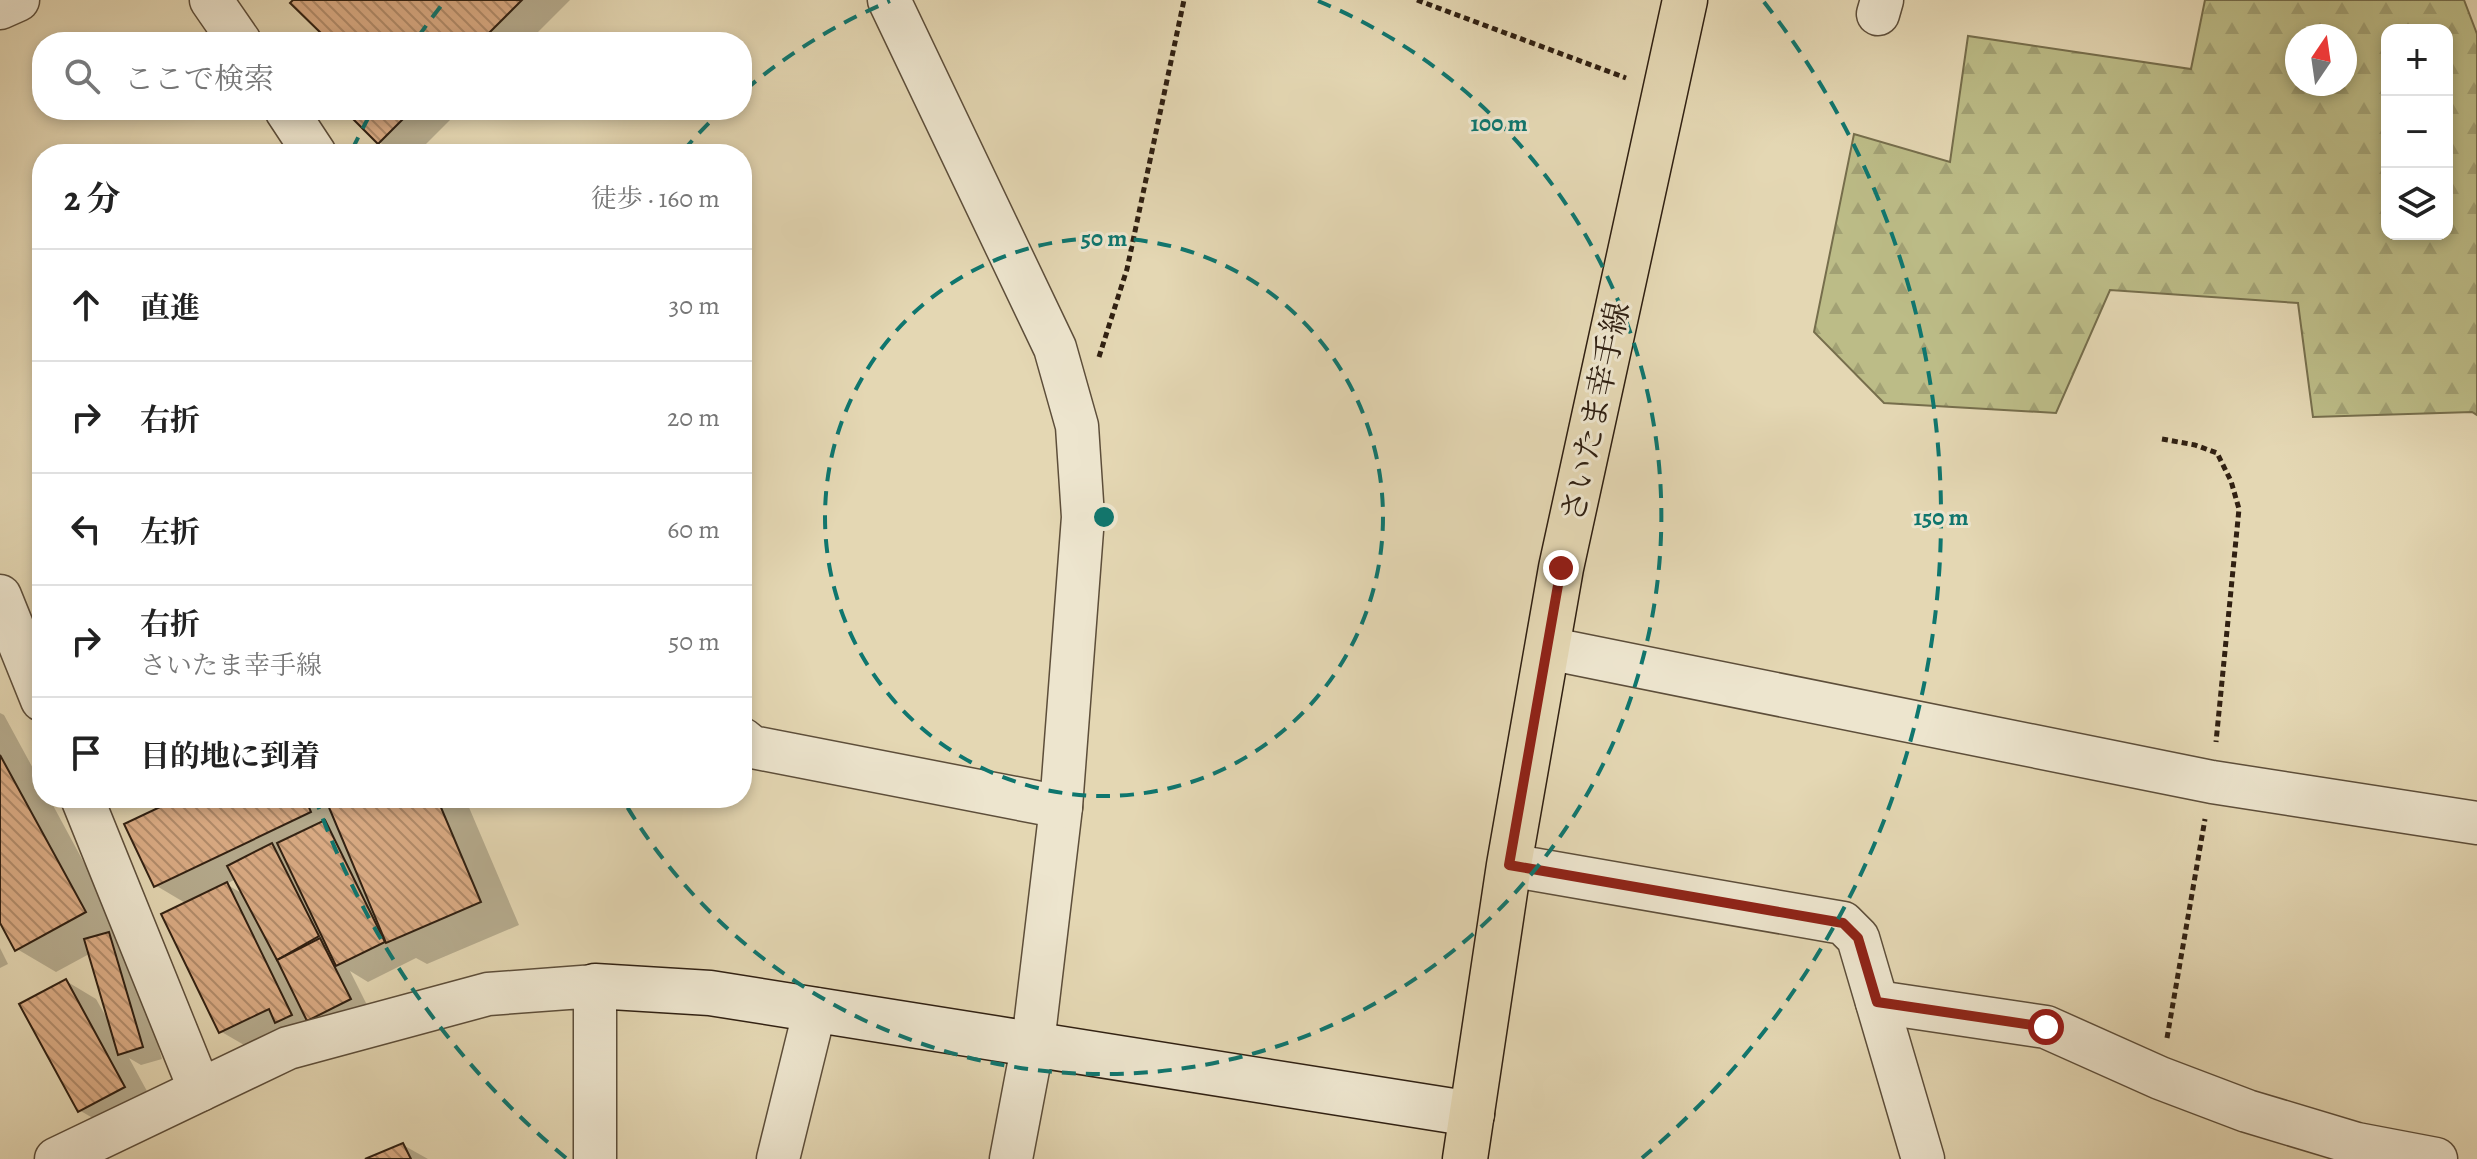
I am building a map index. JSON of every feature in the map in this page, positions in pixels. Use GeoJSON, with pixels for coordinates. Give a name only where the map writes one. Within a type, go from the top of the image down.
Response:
{"type":"FeatureCollection","features":[{"type":"Feature","properties":{"kind":"main road","name":"さいたま幸手線"},"geometry":{"type":"LineString","coordinates":[[1465,1159],[1509,865],[1564,553],[1685,0]]}},
{"type":"Feature","properties":{"kind":"street"},"geometry":{"type":"LineString","coordinates":[[0,8],[18,0]]}},
{"type":"Feature","properties":{"kind":"street"},"geometry":{"type":"LineString","coordinates":[[211,0],[233,32]]}},
{"type":"Feature","properties":{"kind":"street"},"geometry":{"type":"LineString","coordinates":[[889,0],[1055,348],[1077,426],[1083,517],[1061,807],[1033,1043],[1011,1159]]}},
{"type":"Feature","properties":{"kind":"street"},"geometry":{"type":"LineString","coordinates":[[293,120],[308,144]]}},
{"type":"Feature","properties":{"kind":"street"},"geometry":{"type":"LineString","coordinates":[[0,596],[32,675]]}},
{"type":"Feature","properties":{"kind":"street"},"geometry":{"type":"LineString","coordinates":[[1547,648],[2212,782],[2477,823]]}},
{"type":"Feature","properties":{"kind":"street"},"geometry":{"type":"LineString","coordinates":[[752,747],[1061,807]]}},
{"type":"Feature","properties":{"kind":"street"},"geometry":{"type":"LineString","coordinates":[[86,808],[200,1090]]}},
{"type":"Feature","properties":{"kind":"street"},"geometry":{"type":"LineString","coordinates":[[1509,865],[1843,923],[1858,938],[1923,1159]]}},
{"type":"Feature","properties":{"kind":"street"},"geometry":{"type":"LineString","coordinates":[[595,986],[595,1159]]}},
{"type":"Feature","properties":{"kind":"street"},"geometry":{"type":"LineString","coordinates":[[56,1159],[288,1048],[488,994],[595,986],[710,993],[1472,1114]]}},
{"type":"Feature","properties":{"kind":"street"},"geometry":{"type":"LineString","coordinates":[[1877,1002],[2046,1027],[2160,1078],[2247,1111],[2357,1144],[2436,1159]]}},
{"type":"Feature","properties":{"kind":"street"},"geometry":{"type":"LineString","coordinates":[[778,1159],[815,1009]]}},
{"type":"Feature","properties":{"kind":"path"},"geometry":{"type":"LineString","coordinates":[[1095,369],[1127,269],[1184,0]]}},
{"type":"Feature","properties":{"kind":"path"},"geometry":{"type":"LineString","coordinates":[[1417,0],[1664,93]]}},
{"type":"Feature","properties":{"kind":"green space"},"geometry":{"type":"Polygon","coordinates":[[[2205,0],[2464,0],[2477,34],[2477,415],[2472,412],[2313,417],[2298,303],[2110,290],[2056,413],[1884,403],[1814,332],[1854,134],[1950,162],[1968,36],[2191,69],[2205,0]]]}},
{"type":"Feature","properties":{"kind":"building"},"geometry":{"type":"Polygon","coordinates":[[[293,0],[522,0],[490,32],[320,32],[290,3],[293,0]]]}},
{"type":"Feature","properties":{"kind":"building"},"geometry":{"type":"Polygon","coordinates":[[[354,120],[402,120],[378,144],[354,120]]]}},
{"type":"Feature","properties":{"kind":"building"},"geometry":{"type":"Polygon","coordinates":[[[0,755],[86,912],[15,951],[0,923],[0,755]]]}},
{"type":"Feature","properties":{"kind":"building"},"geometry":{"type":"Polygon","coordinates":[[[158,808],[309,808],[311,812],[154,887],[124,824],[158,808]]]}},
{"type":"Feature","properties":{"kind":"building"},"geometry":{"type":"Polygon","coordinates":[[[329,808],[441,808],[481,902],[386,943],[329,808]]]}},
{"type":"Feature","properties":{"kind":"building"},"geometry":{"type":"Polygon","coordinates":[[[325,820],[385,942],[336,966],[277,843],[325,820]]]}},
{"type":"Feature","properties":{"kind":"building"},"geometry":{"type":"Polygon","coordinates":[[[272,843],[319,936],[277,960],[227,866],[272,843]]]}},
{"type":"Feature","properties":{"kind":"building"},"geometry":{"type":"Polygon","coordinates":[[[227,882],[292,1015],[275,1023],[269,1009],[219,1033],[161,914],[227,882]]]}},
{"type":"Feature","properties":{"kind":"building"},"geometry":{"type":"Polygon","coordinates":[[[109,932],[143,1047],[118,1055],[84,939],[109,932]]]}},
{"type":"Feature","properties":{"kind":"building"},"geometry":{"type":"Polygon","coordinates":[[[320,938],[351,999],[307,1021],[277,960],[320,938]]]}},
{"type":"Feature","properties":{"kind":"building"},"geometry":{"type":"Polygon","coordinates":[[[66,979],[125,1087],[78,1112],[19,1004],[66,979]]]}},
{"type":"Feature","properties":{"kind":"building"},"geometry":{"type":"Polygon","coordinates":[[[403,1143],[411,1159],[365,1159],[403,1143]]]}},
{"type":"Feature","properties":{"kind":"route"},"geometry":{"type":"LineString","coordinates":[[1561,568],[1509,865],[1843,923],[1858,938],[1877,1002],[2046,1027]]}}]}
